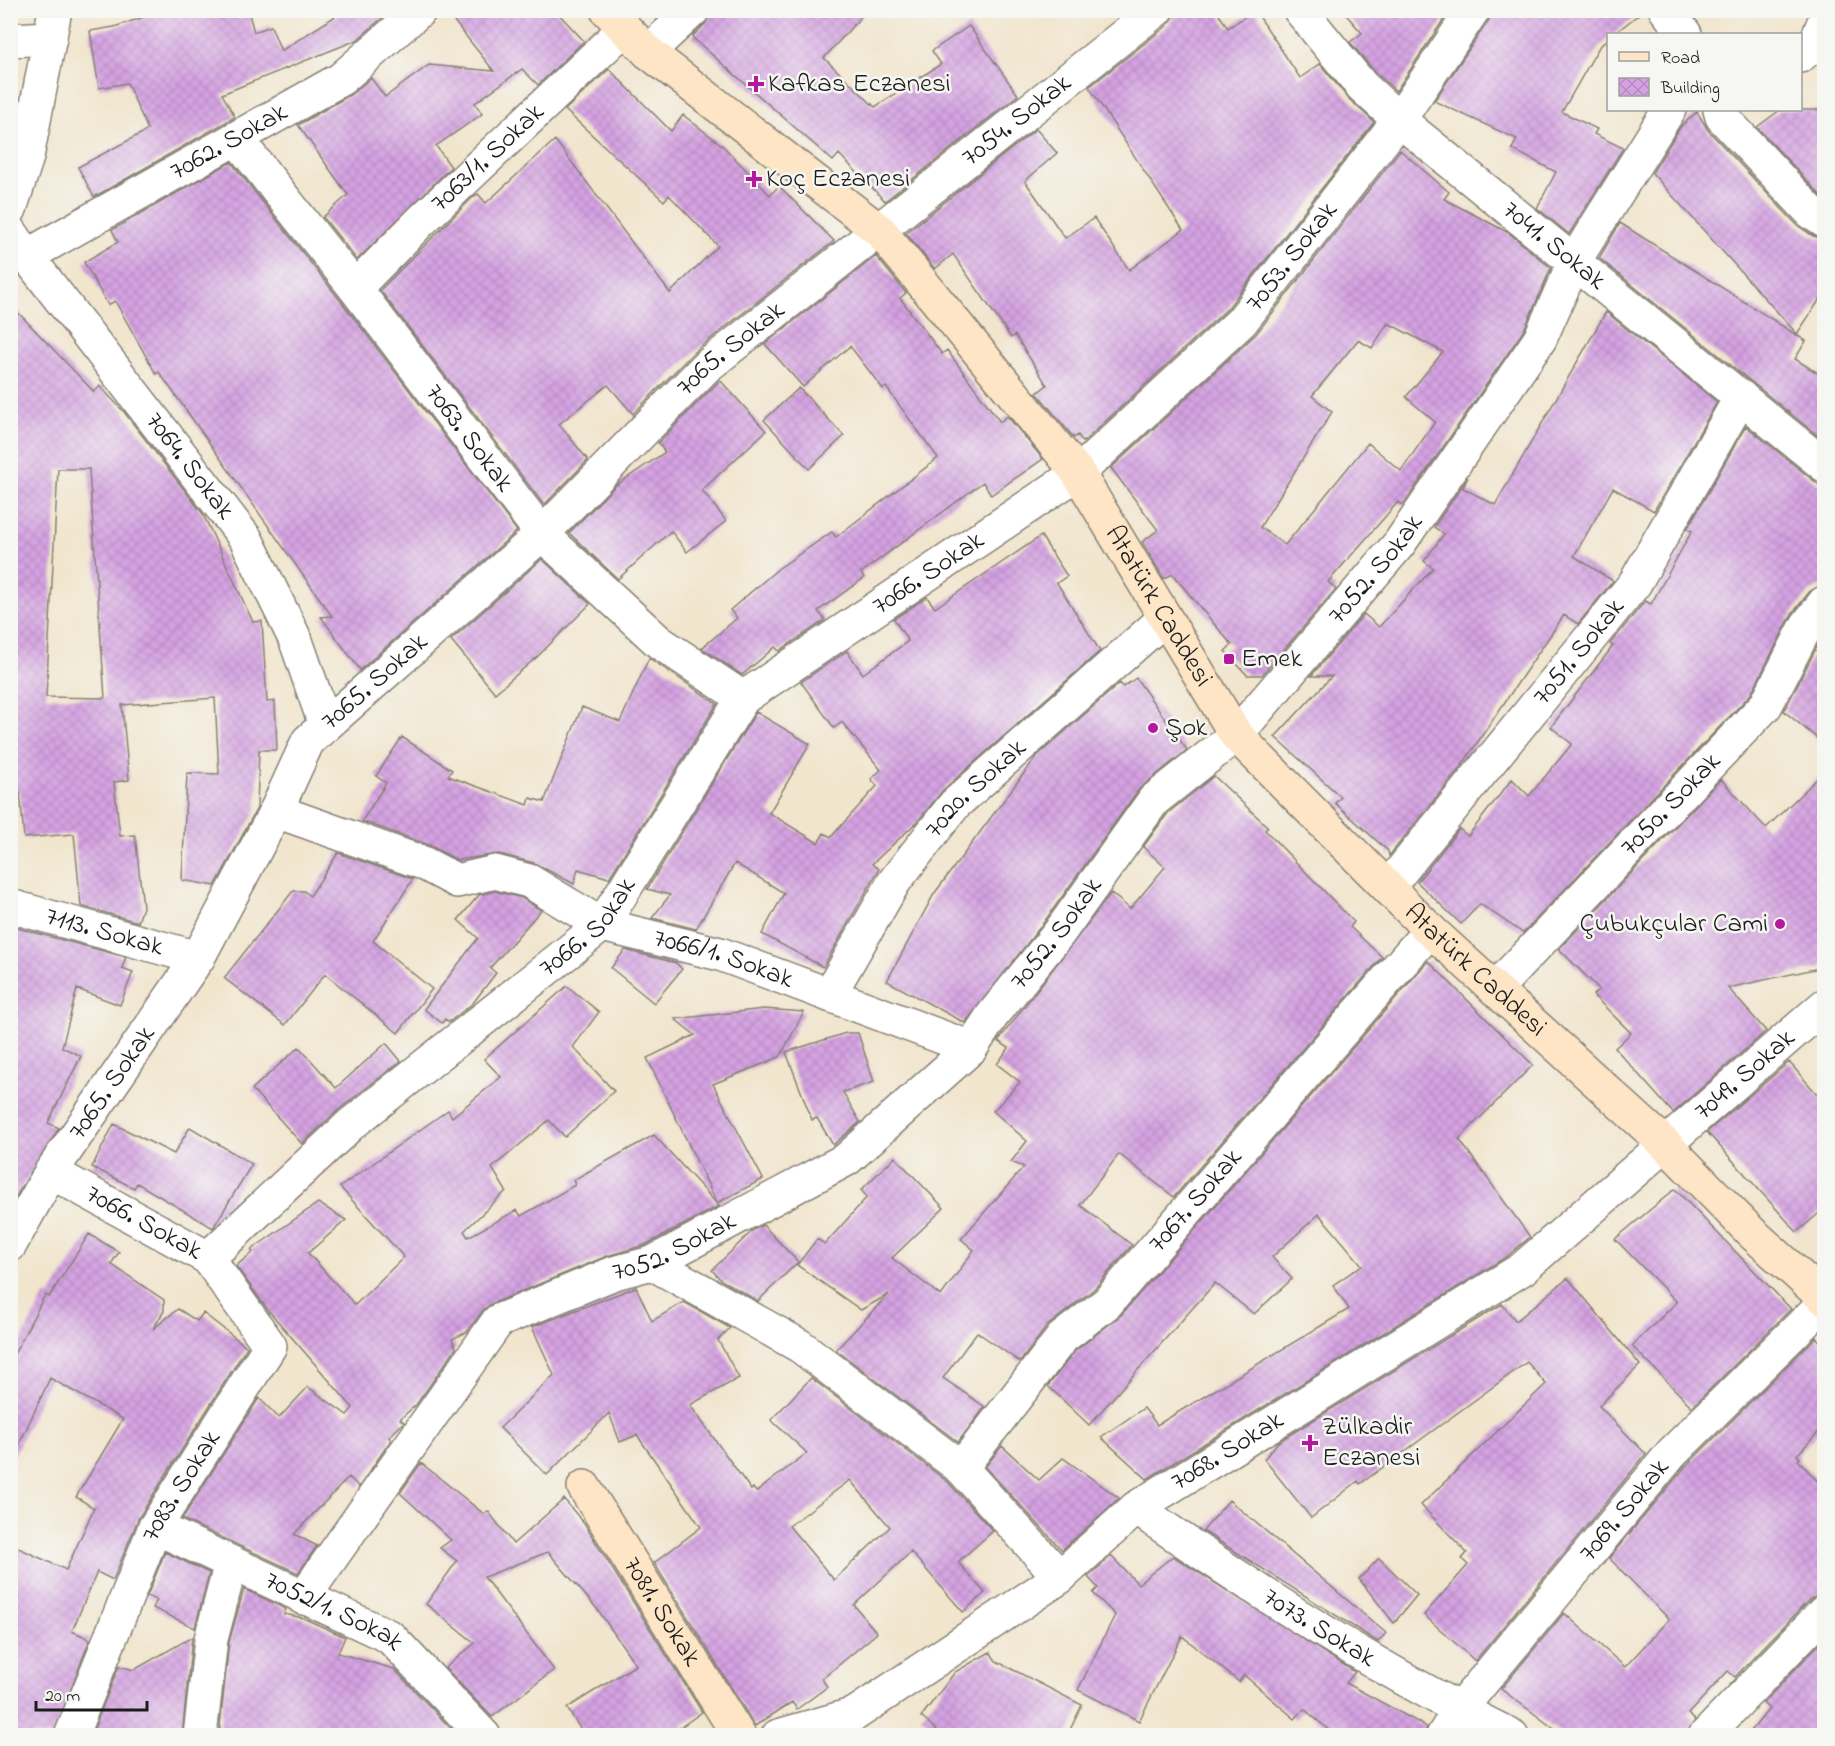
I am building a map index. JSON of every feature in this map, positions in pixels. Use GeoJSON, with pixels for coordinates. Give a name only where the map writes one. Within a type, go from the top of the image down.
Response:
{"type":"FeatureCollection","features":[{"type":"Feature","properties":{"kind":"main road","name":"Atatürk Caddesi"},"geometry":{"type":"LineString","coordinates":[[615,20],[648,52],[880,231],[1078,473],[1236,735],[1430,930],[1664,1143],[1751,1232],[1824,1298]]}},
{"type":"Feature","properties":{"kind":"main road","name":"7081. Sokak"},"geometry":{"type":"LineString","coordinates":[[584,1487],[740,1736]]}},
{"type":"Feature","properties":{"kind":"street","name":"7062. Sokak"},"geometry":{"type":"LineString","coordinates":[[19,243],[236,138],[341,79],[420,10]]}},
{"type":"Feature","properties":{"kind":"street"},"geometry":{"type":"LineString","coordinates":[[648,52],[693,10]]}},
{"type":"Feature","properties":{"kind":"street","name":"7054. Sokak"},"geometry":{"type":"LineString","coordinates":[[880,231],[1156,10]]}},
{"type":"Feature","properties":{"kind":"street","name":"7041. Sokak"},"geometry":{"type":"LineString","coordinates":[[1300,10],[1362,86],[1400,120],[1575,260],[1824,465]]}},
{"type":"Feature","properties":{"kind":"street","name":"7053. Sokak"},"geometry":{"type":"LineString","coordinates":[[1078,473],[1241,322],[1400,120],[1473,10]]}},
{"type":"Feature","properties":{"kind":"street"},"geometry":{"type":"LineString","coordinates":[[1666,10],[1683,33]]}},
{"type":"Feature","properties":{"kind":"street","name":"7063/1. Sokak"},"geometry":{"type":"LineString","coordinates":[[355,288],[615,20]]}},
{"type":"Feature","properties":{"kind":"street"},"geometry":{"type":"LineString","coordinates":[[10,40],[53,24]]}},
{"type":"Feature","properties":{"kind":"street"},"geometry":{"type":"LineString","coordinates":[[10,209],[27,157],[53,24]]}},
{"type":"Feature","properties":{"kind":"street","name":"7052. Sokak"},"geometry":{"type":"LineString","coordinates":[[303,1598],[498,1321],[614,1273],[652,1263],[847,1159],[971,1048],[992,1016],[1059,933],[1154,800],[1236,735],[1399,544],[1540,339],[1575,260],[1668,111]]}},
{"type":"Feature","properties":{"kind":"street"},"geometry":{"type":"LineString","coordinates":[[1725,112],[1811,212],[1824,221]]}},
{"type":"Feature","properties":{"kind":"street","name":"7063. Sokak"},"geometry":{"type":"LineString","coordinates":[[236,138],[355,288],[542,534],[659,642],[743,698]]}},
{"type":"Feature","properties":{"kind":"street","name":"7065. Sokak"},"geometry":{"type":"LineString","coordinates":[[10,1245],[23,1218],[51,1172],[198,958],[276,811],[308,741],[542,534],[706,367],[880,231]]}},
{"type":"Feature","properties":{"kind":"street","name":"7064. Sokak"},"geometry":{"type":"LineString","coordinates":[[19,243],[246,539],[296,641],[325,724]]}},
{"type":"Feature","properties":{"kind":"street","name":"7051. Sokak"},"geometry":{"type":"LineString","coordinates":[[1388,887],[1635,583],[1741,397]]}},
{"type":"Feature","properties":{"kind":"street","name":"7066. Sokak"},"geometry":{"type":"LineString","coordinates":[[51,1172],[208,1258],[350,1125],[602,925],[743,698],[1078,473]]}},
{"type":"Feature","properties":{"kind":"street","name":"7050. Sokak"},"geometry":{"type":"LineString","coordinates":[[1495,989],[1766,705],[1807,625],[1824,603]]}},
{"type":"Feature","properties":{"kind":"street","name":"7020. Sokak"},"geometry":{"type":"LineString","coordinates":[[829,995],[894,882],[955,804],[1164,619]]}},
{"type":"Feature","properties":{"kind":"street","name":"7066/1. Sokak"},"geometry":{"type":"LineString","coordinates":[[276,811],[423,863],[457,881],[495,872],[529,881],[602,925],[720,954],[971,1048]]}},
{"type":"Feature","properties":{"kind":"street","name":"7113. Sokak"},"geometry":{"type":"LineString","coordinates":[[10,906],[198,958]]}},
{"type":"Feature","properties":{"kind":"street","name":"7067. Sokak"},"geometry":{"type":"LineString","coordinates":[[961,1468],[1062,1338],[1107,1303],[1430,930]]}},
{"type":"Feature","properties":{"kind":"street","name":"7049. Sokak"},"geometry":{"type":"LineString","coordinates":[[1664,1143],[1824,1006]]}},
{"type":"Feature","properties":{"kind":"street","name":"7068. Sokak"},"geometry":{"type":"LineString","coordinates":[[778,1736],[858,1725],[1060,1578],[1136,1508],[1522,1269],[1664,1143]]}},
{"type":"Feature","properties":{"kind":"street","name":"7083. Sokak"},"geometry":{"type":"LineString","coordinates":[[71,1736],[155,1527],[270,1346],[208,1258]]}},
{"type":"Feature","properties":{"kind":"street"},"geometry":{"type":"LineString","coordinates":[[652,1263],[800,1346],[961,1468],[1060,1578]]}},
{"type":"Feature","properties":{"kind":"street","name":"7069. Sokak"},"geometry":{"type":"LineString","coordinates":[[1451,1723],[1671,1453],[1824,1303]]}},
{"type":"Feature","properties":{"kind":"street","name":"7073. Sokak"},"geometry":{"type":"LineString","coordinates":[[1136,1508],[1451,1723],[1512,1736]]}},
{"type":"Feature","properties":{"kind":"street","name":"7052/1. Sokak"},"geometry":{"type":"LineString","coordinates":[[155,1527],[390,1637],[484,1736]]}},
{"type":"Feature","properties":{"kind":"street"},"geometry":{"type":"LineString","coordinates":[[200,1736],[212,1639],[231,1563]]}},
{"type":"Feature","properties":{"kind":"street"},"geometry":{"type":"LineString","coordinates":[[1705,1736],[1824,1612]]}},
{"type":"Feature","properties":{"kind":"building"},"geometry":{"type":"Polygon","coordinates":[[[165,10],[248,10],[254,32],[271,26],[281,51],[345,10],[391,10],[357,40],[222,94],[235,117],[94,197],[78,167],[148,130],[127,83],[99,88],[90,31],[114,27],[165,10]]]}},
{"type":"Feature","properties":{"kind":"building"},"geometry":{"type":"Polygon","coordinates":[[[445,10],[555,10],[584,41],[538,85],[522,69],[475,103],[482,114],[436,146],[451,167],[357,260],[323,217],[348,195],[298,125],[350,95],[371,78],[385,97],[429,65],[494,71],[445,10]]]}},
{"type":"Feature","properties":{"kind":"building"},"geometry":{"type":"Polygon","coordinates":[[[711,10],[867,10],[824,58],[875,107],[941,64],[932,51],[969,26],[1018,95],[885,201],[839,154],[833,161],[692,37],[706,23],[711,10]]]}},
{"type":"Feature","properties":{"kind":"building"},"geometry":{"type":"Polygon","coordinates":[[[1179,10],[1216,10],[1228,28],[1255,10],[1300,78],[1320,64],[1348,98],[1374,122],[1227,309],[1083,442],[1078,435],[1074,438],[1037,393],[1047,385],[1015,335],[1011,338],[953,254],[935,269],[906,233],[1036,129],[1057,153],[1025,181],[1065,238],[1094,218],[1129,270],[1183,230],[1089,87],[1168,25],[1179,10]]]}},
{"type":"Feature","properties":{"kind":"building"},"geometry":{"type":"Polygon","coordinates":[[[1342,10],[1450,10],[1396,91],[1376,73],[1350,42],[1362,33],[1342,10]]]}},
{"type":"Feature","properties":{"kind":"building"},"geometry":{"type":"Polygon","coordinates":[[[1492,10],[1644,10],[1615,33],[1607,33],[1607,40],[1599,47],[1562,112],[1597,129],[1594,134],[1623,148],[1569,234],[1537,208],[1556,172],[1512,149],[1517,139],[1434,101],[1489,20],[1492,10]]]}},
{"type":"Feature","properties":{"kind":"building"},"geometry":{"type":"Polygon","coordinates":[[[609,69],[671,131],[683,115],[723,146],[770,195],[779,186],[834,241],[694,352],[633,414],[608,385],[559,424],[588,460],[544,505],[380,290],[473,197],[478,194],[486,203],[555,140],[670,293],[718,246],[669,195],[664,201],[565,110],[609,69]]]}},
{"type":"Feature","properties":{"kind":"building"},"geometry":{"type":"Polygon","coordinates":[[[1824,110],[1824,199],[1757,127],[1779,111],[1824,110]]]}},
{"type":"Feature","properties":{"kind":"building"},"geometry":{"type":"Polygon","coordinates":[[[1697,112],[1708,130],[1797,225],[1813,236],[1824,239],[1824,293],[1797,334],[1652,173],[1681,126],[1697,112]]]}},
{"type":"Feature","properties":{"kind":"building"},"geometry":{"type":"Polygon","coordinates":[[[1400,150],[1449,192],[1444,199],[1509,233],[1551,268],[1524,330],[1403,505],[1398,502],[1328,582],[1336,589],[1262,675],[1247,675],[1225,651],[1232,645],[1172,574],[1164,579],[1142,542],[1158,530],[1111,468],[1256,334],[1400,150]],[[1388,323],[1372,348],[1358,340],[1312,396],[1332,412],[1260,527],[1285,545],[1368,443],[1401,471],[1435,422],[1406,397],[1443,352],[1388,323]]]}},
{"type":"Feature","properties":{"kind":"building"},"geometry":{"type":"Polygon","coordinates":[[[231,162],[517,531],[360,670],[321,617],[332,616],[159,372],[156,374],[115,301],[108,305],[84,262],[118,242],[112,230],[231,162]]]}},
{"type":"Feature","properties":{"kind":"building"},"geometry":{"type":"Polygon","coordinates":[[[1620,223],[1806,341],[1795,359],[1824,377],[1824,422],[1817,435],[1599,258],[1620,223]]]}},
{"type":"Feature","properties":{"kind":"building"},"geometry":{"type":"Polygon","coordinates":[[[876,256],[906,293],[900,298],[942,354],[947,350],[1000,422],[1007,416],[1043,459],[991,495],[983,482],[861,573],[864,578],[818,611],[825,620],[779,651],[775,647],[742,675],[702,648],[737,618],[730,610],[779,568],[832,532],[836,537],[938,458],[886,387],[883,389],[850,346],[803,387],[765,344],[876,256]]]}},
{"type":"Feature","properties":{"kind":"building"},"geometry":{"type":"Polygon","coordinates":[[[10,304],[94,392],[100,386],[124,412],[203,514],[253,622],[262,621],[267,702],[275,701],[277,750],[259,750],[257,808],[215,886],[182,880],[187,773],[219,774],[215,698],[122,705],[129,780],[114,782],[120,836],[135,835],[143,907],[138,922],[81,906],[74,834],[24,838],[20,792],[10,792],[10,304]],[[58,469],[46,697],[105,698],[89,469],[58,469]]]}},
{"type":"Feature","properties":{"kind":"building"},"geometry":{"type":"Polygon","coordinates":[[[1606,312],[1717,402],[1654,511],[1613,488],[1574,556],[1613,581],[1578,624],[1564,615],[1460,768],[1389,856],[1388,851],[1335,803],[1341,797],[1275,737],[1332,676],[1311,676],[1364,614],[1379,627],[1433,568],[1424,561],[1444,534],[1434,527],[1468,477],[1463,488],[1495,505],[1606,312]]]}},
{"type":"Feature","properties":{"kind":"building"},"geometry":{"type":"Polygon","coordinates":[[[720,380],[766,431],[702,490],[726,521],[687,552],[671,531],[618,579],[569,533],[615,486],[665,452],[658,443],[720,380]]]}},
{"type":"Feature","properties":{"kind":"building"},"geometry":{"type":"Polygon","coordinates":[[[799,388],[844,436],[809,469],[764,420],[799,388]]]}},
{"type":"Feature","properties":{"kind":"building"},"geometry":{"type":"Polygon","coordinates":[[[1746,426],[1824,489],[1824,585],[1810,591],[1792,614],[1751,694],[1523,933],[1480,904],[1461,924],[1417,882],[1459,829],[1468,836],[1512,779],[1529,796],[1572,744],[1551,727],[1613,646],[1610,644],[1645,601],[1651,604],[1692,531],[1687,529],[1746,426]]]}},
{"type":"Feature","properties":{"kind":"building"},"geometry":{"type":"Polygon","coordinates":[[[1041,536],[1067,576],[1057,583],[1100,651],[943,790],[917,822],[872,864],[879,869],[823,967],[762,934],[784,893],[735,863],[696,929],[652,918],[670,895],[647,889],[756,712],[810,744],[769,813],[818,843],[824,833],[831,837],[877,786],[871,779],[881,770],[842,722],[834,728],[801,682],[847,651],[863,674],[908,641],[894,619],[927,597],[935,608],[1041,536]]]}},
{"type":"Feature","properties":{"kind":"building"},"geometry":{"type":"Polygon","coordinates":[[[542,559],[590,604],[537,657],[495,693],[451,640],[542,559]]]}},
{"type":"Feature","properties":{"kind":"building"},"geometry":{"type":"Polygon","coordinates":[[[1824,633],[1824,744],[1784,711],[1824,633]]]}},
{"type":"Feature","properties":{"kind":"building"},"geometry":{"type":"Polygon","coordinates":[[[649,658],[717,704],[609,878],[578,869],[574,884],[534,863],[499,854],[457,860],[429,845],[362,821],[386,783],[376,776],[402,737],[452,770],[448,776],[528,805],[530,798],[544,802],[582,707],[620,722],[649,658]]]}},
{"type":"Feature","properties":{"kind":"building"},"geometry":{"type":"Polygon","coordinates":[[[1136,678],[1187,750],[1139,789],[1044,922],[965,1023],[887,981],[934,894],[1036,757],[1120,683],[1123,687],[1136,678]]]}},
{"type":"Feature","properties":{"kind":"building"},"geometry":{"type":"Polygon","coordinates":[[[1824,772],[1824,967],[1728,988],[1766,1031],[1673,1113],[1615,1048],[1631,1033],[1593,995],[1599,989],[1559,949],[1721,779],[1766,828],[1824,772]]]}},
{"type":"Feature","properties":{"kind":"building"},"geometry":{"type":"Polygon","coordinates":[[[1214,776],[1268,827],[1265,830],[1354,922],[1350,927],[1382,957],[1174,1197],[1119,1154],[1080,1205],[1132,1245],[1094,1289],[1047,1326],[1020,1362],[977,1332],[943,1378],[985,1407],[958,1442],[836,1350],[889,1294],[861,1310],[797,1265],[817,1239],[825,1244],[867,1197],[861,1190],[895,1157],[944,1208],[892,1258],[941,1296],[974,1250],[961,1239],[1024,1167],[1011,1162],[1027,1141],[993,1111],[1020,1082],[997,1064],[1009,1048],[998,1041],[1111,893],[1130,909],[1165,867],[1143,847],[1168,813],[1214,776]]]}},
{"type":"Feature","properties":{"kind":"building"},"geometry":{"type":"Polygon","coordinates":[[[338,853],[413,879],[373,941],[432,989],[398,1033],[325,974],[285,1025],[224,978],[293,891],[304,891],[310,896],[338,853]]]}},
{"type":"Feature","properties":{"kind":"building"},"geometry":{"type":"Polygon","coordinates":[[[495,891],[522,898],[541,910],[490,968],[496,973],[473,1003],[449,1022],[445,1019],[442,1023],[424,1009],[478,938],[458,920],[479,895],[495,891]]]}},
{"type":"Feature","properties":{"kind":"building"},"geometry":{"type":"Polygon","coordinates":[[[10,926],[126,957],[122,968],[133,972],[120,1005],[77,989],[62,1047],[81,1056],[48,1123],[59,1128],[10,1206],[10,926]]]}},
{"type":"Feature","properties":{"kind":"building"},"geometry":{"type":"Polygon","coordinates":[[[625,950],[676,963],[682,969],[654,1003],[611,968],[625,950]]]}},
{"type":"Feature","properties":{"kind":"building"},"geometry":{"type":"Polygon","coordinates":[[[1428,961],[1533,1065],[1459,1139],[1530,1237],[1506,1257],[1147,1479],[1101,1437],[1144,1408],[1157,1425],[1349,1309],[1333,1285],[1362,1265],[1319,1214],[1272,1257],[1292,1279],[1254,1314],[1215,1283],[1089,1425],[1048,1386],[1075,1351],[1121,1315],[1428,961]]]}},
{"type":"Feature","properties":{"kind":"building"},"geometry":{"type":"Polygon","coordinates":[[[567,986],[599,1012],[573,1047],[614,1091],[565,1137],[549,1120],[492,1168],[506,1191],[464,1231],[468,1237],[517,1210],[521,1216],[575,1185],[573,1180],[654,1135],[719,1206],[645,1245],[607,1256],[491,1304],[483,1310],[467,1332],[452,1339],[456,1348],[416,1405],[400,1419],[404,1422],[389,1437],[391,1440],[359,1487],[349,1477],[294,1534],[317,1546],[298,1573],[182,1519],[259,1398],[279,1418],[308,1387],[347,1415],[353,1408],[268,1310],[236,1266],[253,1252],[251,1250],[318,1203],[346,1220],[308,1253],[355,1305],[404,1257],[340,1187],[448,1110],[452,1117],[501,1077],[484,1059],[567,986]]]}},
{"type":"Feature","properties":{"kind":"building"},"geometry":{"type":"Polygon","coordinates":[[[764,1009],[804,1012],[780,1057],[713,1084],[763,1179],[717,1203],[647,1058],[695,1035],[675,1019],[764,1009]]]}},
{"type":"Feature","properties":{"kind":"building"},"geometry":{"type":"Polygon","coordinates":[[[846,1033],[858,1033],[874,1082],[843,1092],[860,1122],[833,1145],[817,1118],[812,1120],[786,1052],[846,1033]]]}},
{"type":"Feature","properties":{"kind":"building"},"geometry":{"type":"Polygon","coordinates":[[[386,1043],[401,1061],[338,1110],[302,1144],[252,1089],[299,1047],[336,1088],[386,1043]]]}},
{"type":"Feature","properties":{"kind":"building"},"geometry":{"type":"Polygon","coordinates":[[[1789,1062],[1824,1102],[1824,1209],[1797,1232],[1707,1132],[1789,1062]]]}},
{"type":"Feature","properties":{"kind":"building"},"geometry":{"type":"Polygon","coordinates":[[[114,1124],[174,1154],[190,1127],[252,1164],[213,1228],[137,1183],[134,1188],[92,1167],[114,1124]]]}},
{"type":"Feature","properties":{"kind":"building"},"geometry":{"type":"Polygon","coordinates":[[[1675,1189],[1791,1309],[1692,1407],[1632,1346],[1677,1302],[1615,1239],[1675,1189]]]}},
{"type":"Feature","properties":{"kind":"building"},"geometry":{"type":"Polygon","coordinates":[[[763,1225],[798,1262],[758,1301],[721,1280],[712,1270],[753,1230],[763,1225]]]}},
{"type":"Feature","properties":{"kind":"building"},"geometry":{"type":"Polygon","coordinates":[[[89,1234],[119,1252],[111,1264],[164,1300],[164,1311],[153,1329],[178,1309],[197,1321],[203,1313],[247,1347],[139,1517],[113,1580],[97,1572],[72,1631],[90,1639],[53,1736],[10,1736],[10,1544],[66,1570],[94,1508],[76,1497],[123,1419],[50,1378],[10,1464],[10,1362],[45,1295],[49,1297],[89,1234]]]}},
{"type":"Feature","properties":{"kind":"building"},"geometry":{"type":"Polygon","coordinates":[[[1568,1278],[1640,1365],[1599,1406],[1646,1454],[1475,1661],[1424,1615],[1468,1565],[1462,1559],[1467,1553],[1421,1505],[1546,1384],[1527,1362],[1360,1484],[1358,1481],[1311,1518],[1264,1459],[1278,1442],[1502,1304],[1516,1321],[1568,1278]]]}},
{"type":"Feature","properties":{"kind":"building"},"geometry":{"type":"Polygon","coordinates":[[[636,1287],[652,1321],[684,1302],[730,1328],[718,1340],[739,1378],[690,1405],[751,1490],[753,1488],[756,1492],[807,1453],[771,1420],[811,1378],[948,1482],[993,1531],[958,1562],[985,1593],[963,1612],[911,1552],[854,1605],[877,1633],[822,1679],[827,1687],[797,1709],[792,1702],[755,1726],[654,1563],[701,1527],[637,1435],[620,1442],[609,1413],[547,1475],[500,1428],[554,1375],[532,1327],[636,1287]],[[850,1480],[789,1526],[834,1580],[890,1527],[850,1480]]]}},
{"type":"Feature","properties":{"kind":"building"},"geometry":{"type":"Polygon","coordinates":[[[1816,1337],[1824,1346],[1824,1426],[1797,1455],[1800,1458],[1798,1460],[1824,1488],[1824,1594],[1810,1599],[1735,1677],[1728,1671],[1688,1714],[1695,1720],[1687,1736],[1564,1736],[1501,1689],[1564,1613],[1625,1667],[1669,1619],[1609,1558],[1686,1466],[1816,1337]]]}},
{"type":"Feature","properties":{"kind":"building"},"geometry":{"type":"Polygon","coordinates":[[[1002,1446],[1039,1480],[1063,1458],[1119,1498],[1062,1550],[985,1467],[1002,1446]]]}},
{"type":"Feature","properties":{"kind":"building"},"geometry":{"type":"Polygon","coordinates":[[[421,1463],[484,1514],[488,1511],[513,1544],[564,1499],[585,1525],[702,1712],[668,1736],[585,1736],[567,1708],[636,1665],[598,1610],[548,1552],[484,1577],[554,1670],[492,1717],[445,1668],[475,1643],[426,1604],[457,1561],[440,1548],[451,1540],[400,1493],[421,1463]]]}},
{"type":"Feature","properties":{"kind":"building"},"geometry":{"type":"Polygon","coordinates":[[[1229,1500],[1386,1633],[1378,1642],[1203,1531],[1229,1500]]]}},
{"type":"Feature","properties":{"kind":"building"},"geometry":{"type":"Polygon","coordinates":[[[165,1552],[209,1573],[195,1628],[153,1608],[157,1600],[147,1596],[165,1552]]]}},
{"type":"Feature","properties":{"kind":"building"},"geometry":{"type":"Polygon","coordinates":[[[1111,1556],[1138,1584],[1173,1556],[1355,1672],[1346,1683],[1427,1727],[1424,1736],[1336,1736],[1304,1709],[1295,1719],[1244,1675],[1239,1682],[1182,1636],[1139,1721],[1078,1690],[1115,1615],[1093,1593],[1098,1588],[1088,1577],[1111,1556]]]}},
{"type":"Feature","properties":{"kind":"building"},"geometry":{"type":"Polygon","coordinates":[[[1379,1558],[1417,1595],[1394,1623],[1359,1579],[1379,1558]]]}},
{"type":"Feature","properties":{"kind":"building"},"geometry":{"type":"Polygon","coordinates":[[[244,1589],[286,1609],[284,1614],[303,1618],[345,1637],[338,1653],[394,1669],[458,1736],[219,1736],[229,1642],[244,1589]]]}},
{"type":"Feature","properties":{"kind":"building"},"geometry":{"type":"Polygon","coordinates":[[[192,1637],[182,1736],[91,1736],[119,1666],[134,1670],[192,1637]]]}},
{"type":"Feature","properties":{"kind":"building"},"geometry":{"type":"Polygon","coordinates":[[[1824,1639],[1824,1736],[1747,1736],[1769,1709],[1763,1703],[1824,1639]]]}},
{"type":"Feature","properties":{"kind":"building"},"geometry":{"type":"Polygon","coordinates":[[[990,1652],[996,1661],[1082,1705],[1067,1736],[944,1736],[921,1717],[955,1672],[990,1652]]]}},
{"type":"Feature","properties":{"kind":"place","name":"Kafkas Eczanesi"},"geometry":{"type":"Point","coordinates":[756,84]}},
{"type":"Feature","properties":{"kind":"place","name":"Koç Eczanesi"},"geometry":{"type":"Point","coordinates":[754,179]}},
{"type":"Feature","properties":{"kind":"place","name":"Emek"},"geometry":{"type":"Point","coordinates":[1229,659]}},
{"type":"Feature","properties":{"kind":"place","name":"Şok"},"geometry":{"type":"Point","coordinates":[1153,728]}},
{"type":"Feature","properties":{"kind":"place","name":"Çubukçular Cami"},"geometry":{"type":"Point","coordinates":[1780,924]}},
{"type":"Feature","properties":{"kind":"place","name":"Zülkadir Eczanesi"},"geometry":{"type":"Point","coordinates":[1310,1443]}}]}
